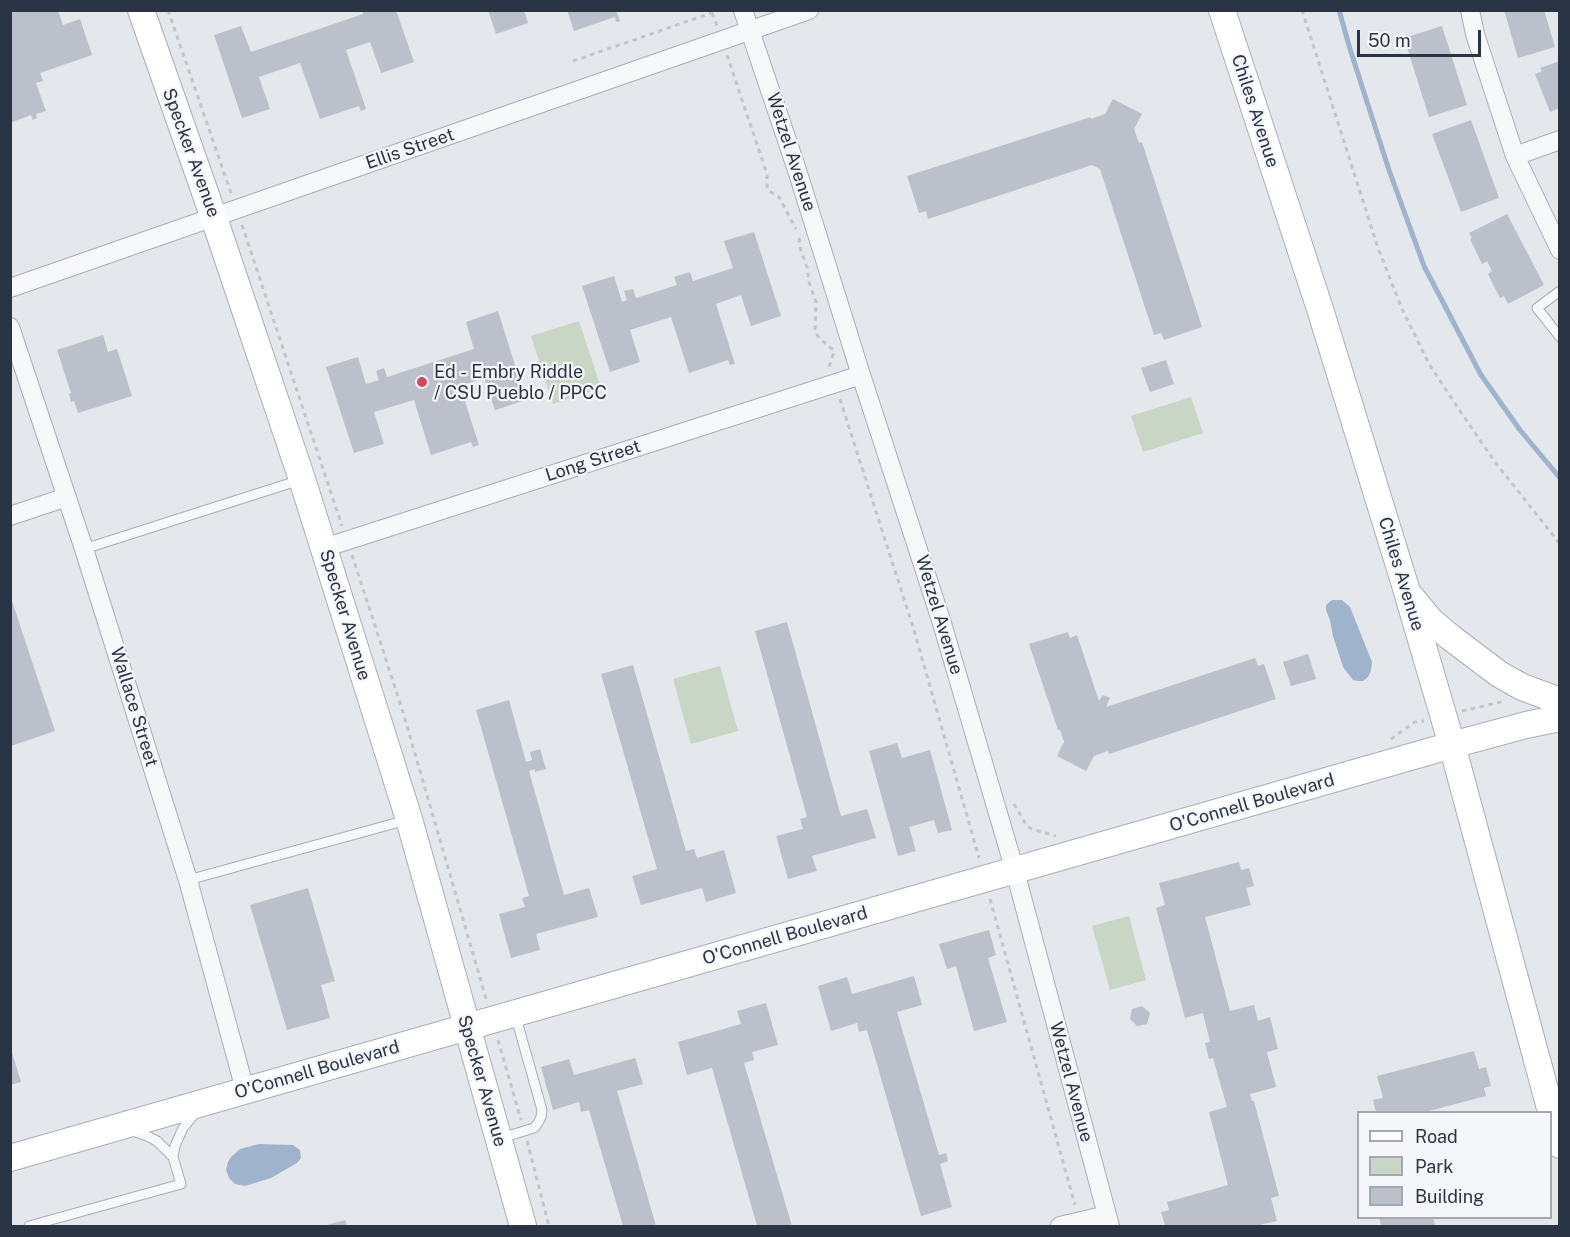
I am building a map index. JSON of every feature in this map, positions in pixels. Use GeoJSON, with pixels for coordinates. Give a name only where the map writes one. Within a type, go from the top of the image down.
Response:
{"type":"FeatureCollection","features":[{"type":"Feature","properties":{"kind":"street","name":"Specker Avenue"},"geometry":{"type":"LineString","coordinates":[[141,10],[214,218],[324,548],[409,819],[523,1227]]}},
{"type":"Feature","properties":{"kind":"street","name":"Wetzel Avenue"},"geometry":{"type":"LineString","coordinates":[[743,10],[797,170],[940,618],[1015,871],[1108,1221]]}},
{"type":"Feature","properties":{"kind":"street","name":"Ellis Street"},"geometry":{"type":"LineString","coordinates":[[10,288],[809,10]]}},
{"type":"Feature","properties":{"kind":"street","name":"Chiles Avenue"},"geometry":{"type":"LineString","coordinates":[[1222,10],[1320,309],[1405,585],[1452,745],[1551,1111]]}},
{"type":"Feature","properties":{"kind":"street"},"geometry":{"type":"LineString","coordinates":[[1470,10],[1475,34],[1515,156],[1560,250]]}},
{"type":"Feature","properties":{"kind":"street"},"geometry":{"type":"LineString","coordinates":[[1515,156],[1560,140]]}},
{"type":"Feature","properties":{"kind":"street","name":"Wallace Street"},"geometry":{"type":"LineString","coordinates":[[10,327],[84,549],[189,880],[245,1090]]}},
{"type":"Feature","properties":{"kind":"street","name":"Long Street"},"geometry":{"type":"LineString","coordinates":[[324,548],[861,375]]}},
{"type":"Feature","properties":{"kind":"street"},"geometry":{"type":"LineString","coordinates":[[10,516],[67,497]]}},
{"type":"Feature","properties":{"kind":"street"},"geometry":{"type":"LineString","coordinates":[[1405,585],[1416,604],[1450,638],[1499,674],[1522,687],[1560,701]]}},
{"type":"Feature","properties":{"kind":"street","name":"O'Connell Boulevard"},"geometry":{"type":"LineString","coordinates":[[10,1158],[1452,745],[1560,718]]}},
{"type":"Feature","properties":{"kind":"street","name":"Chiles Avenue"},"geometry":{"type":"LineString","coordinates":[[1552,1114],[1560,1144]]}},
{"type":"Feature","properties":{"kind":"street"},"geometry":{"type":"LineString","coordinates":[[1060,1227],[1079,1222],[1108,1221]]}},
{"type":"Feature","properties":{"kind":"lane"},"geometry":{"type":"LineString","coordinates":[[1560,291],[1537,308],[1560,337]]}},
{"type":"Feature","properties":{"kind":"lane"},"geometry":{"type":"LineString","coordinates":[[84,549],[302,479]]}},
{"type":"Feature","properties":{"kind":"lane"},"geometry":{"type":"LineString","coordinates":[[189,880],[409,819]]}},
{"type":"Feature","properties":{"kind":"lane"},"geometry":{"type":"LineString","coordinates":[[499,1139],[534,1128],[541,1117],[542,1110],[515,1013]]}},
{"type":"Feature","properties":{"kind":"lane"},"geometry":{"type":"LineString","coordinates":[[173,1157],[178,1136],[204,1102]]}},
{"type":"Feature","properties":{"kind":"lane"},"geometry":{"type":"LineString","coordinates":[[29,1227],[181,1185],[173,1157],[157,1141],[132,1131],[114,1128]]}},
{"type":"Feature","properties":{"kind":"path"},"geometry":{"type":"LineString","coordinates":[[573,61],[720,10]]}},
{"type":"Feature","properties":{"kind":"path"},"geometry":{"type":"LineString","coordinates":[[1302,10],[1378,248],[1402,309],[1429,364],[1464,417],[1495,462],[1560,544]]}},
{"type":"Feature","properties":{"kind":"path"},"geometry":{"type":"LineString","coordinates":[[712,13],[767,174],[767,186],[769,191],[779,197],[799,236],[801,251],[816,302],[815,331],[834,352],[830,368],[913,627],[1079,1222]]}},
{"type":"Feature","properties":{"kind":"path"},"geometry":{"type":"LineString","coordinates":[[913,627],[940,618]]}},
{"type":"Feature","properties":{"kind":"path"},"geometry":{"type":"LineString","coordinates":[[1387,742],[1415,722],[1523,697],[1532,691]]}},
{"type":"Feature","properties":{"kind":"path"},"geometry":{"type":"LineString","coordinates":[[1011,799],[1027,826],[1056,836]]}},
{"type":"Feature","properties":{"kind":"green space"},"geometry":{"type":"Polygon","coordinates":[[[579,321],[601,388],[553,404],[531,336],[579,321]]]}},
{"type":"Feature","properties":{"kind":"green space"},"geometry":{"type":"Polygon","coordinates":[[[1191,397],[1203,433],[1143,452],[1131,416],[1191,397]]]}},
{"type":"Feature","properties":{"kind":"green space"},"geometry":{"type":"Polygon","coordinates":[[[720,666],[738,731],[691,744],[673,679],[720,666]]]}},
{"type":"Feature","properties":{"kind":"green space"},"geometry":{"type":"Polygon","coordinates":[[[1129,916],[1146,980],[1110,990],[1092,926],[1129,916]]]}},
{"type":"Feature","properties":{"kind":"water"},"geometry":{"type":"Polygon","coordinates":[[[1332,600],[1342,600],[1350,607],[1372,662],[1371,671],[1363,681],[1353,680],[1343,667],[1326,610],[1326,605],[1332,600]]]}},
{"type":"Feature","properties":{"kind":"water"},"geometry":{"type":"Polygon","coordinates":[[[259,1144],[293,1145],[300,1150],[301,1158],[297,1163],[271,1178],[245,1186],[235,1184],[229,1178],[226,1170],[231,1157],[240,1149],[259,1144]]]}},
{"type":"Feature","properties":{"kind":"building"},"geometry":{"type":"Polygon","coordinates":[[[10,10],[58,10],[63,25],[80,19],[92,55],[40,73],[43,81],[36,83],[46,111],[36,114],[37,118],[33,120],[31,115],[10,123],[10,10]]]}},
{"type":"Feature","properties":{"kind":"building"},"geometry":{"type":"Polygon","coordinates":[[[362,10],[396,10],[414,62],[381,73],[370,42],[346,50],[366,109],[361,111],[359,106],[320,119],[300,63],[259,77],[270,109],[242,118],[214,35],[241,26],[251,52],[363,14],[362,10]]]}},
{"type":"Feature","properties":{"kind":"building"},"geometry":{"type":"Polygon","coordinates":[[[488,10],[524,10],[528,23],[496,34],[488,10]]]}},
{"type":"Feature","properties":{"kind":"building"},"geometry":{"type":"Polygon","coordinates":[[[567,10],[616,10],[620,21],[616,22],[615,17],[574,31],[567,10]]]}},
{"type":"Feature","properties":{"kind":"building"},"geometry":{"type":"Polygon","coordinates":[[[1504,10],[1544,10],[1555,47],[1518,58],[1504,10]]]}},
{"type":"Feature","properties":{"kind":"building"},"geometry":{"type":"Polygon","coordinates":[[[1442,26],[1467,105],[1429,117],[1404,38],[1442,26]]]}},
{"type":"Feature","properties":{"kind":"building"},"geometry":{"type":"Polygon","coordinates":[[[1560,61],[1560,108],[1550,112],[1535,74],[1542,71],[1540,68],[1560,61]]]}},
{"type":"Feature","properties":{"kind":"building"},"geometry":{"type":"Polygon","coordinates":[[[1113,99],[1142,114],[1134,129],[1139,143],[1142,142],[1202,327],[1164,340],[1161,333],[1154,335],[1100,169],[1092,165],[928,219],[926,211],[919,213],[907,176],[1105,114],[1113,99]]]}},
{"type":"Feature","properties":{"kind":"building"},"geometry":{"type":"Polygon","coordinates":[[[1471,120],[1499,198],[1461,212],[1432,134],[1471,120]]]}},
{"type":"Feature","properties":{"kind":"building"},"geometry":{"type":"Polygon","coordinates":[[[1507,214],[1544,285],[1508,304],[1504,296],[1500,298],[1488,274],[1492,271],[1487,261],[1482,264],[1469,233],[1507,214]]]}},
{"type":"Feature","properties":{"kind":"building"},"geometry":{"type":"Polygon","coordinates":[[[754,232],[781,316],[751,326],[741,295],[716,304],[735,364],[730,365],[728,360],[689,373],[671,317],[630,330],[640,362],[610,372],[582,286],[614,276],[622,302],[627,300],[624,291],[633,289],[636,298],[677,285],[674,277],[690,272],[693,281],[733,268],[724,241],[754,232]]]}},
{"type":"Feature","properties":{"kind":"building","name":"Ed - Embry Riddle / CSU Pueblo / PPCC"},"geometry":{"type":"Polygon","coordinates":[[[498,311],[526,400],[495,410],[484,378],[460,386],[479,445],[473,447],[471,442],[431,455],[414,400],[374,412],[384,444],[354,453],[326,367],[358,357],[366,384],[379,380],[376,371],[384,368],[387,377],[474,349],[466,322],[498,311]]]}},
{"type":"Feature","properties":{"kind":"building"},"geometry":{"type":"Polygon","coordinates":[[[103,335],[108,352],[117,349],[132,396],[78,413],[74,401],[71,402],[69,394],[71,393],[57,350],[103,335]]]}},
{"type":"Feature","properties":{"kind":"building"},"geometry":{"type":"Polygon","coordinates":[[[1166,360],[1174,384],[1150,392],[1141,368],[1166,360]]]}},
{"type":"Feature","properties":{"kind":"building"},"geometry":{"type":"Polygon","coordinates":[[[10,595],[55,731],[11,746],[10,743],[10,595]]]}},
{"type":"Feature","properties":{"kind":"building"},"geometry":{"type":"Polygon","coordinates":[[[787,622],[841,816],[867,809],[876,838],[812,856],[817,871],[788,879],[776,836],[803,829],[800,819],[807,817],[755,631],[787,622]]]}},
{"type":"Feature","properties":{"kind":"building"},"geometry":{"type":"Polygon","coordinates":[[[1068,632],[1070,638],[1077,635],[1099,701],[1103,695],[1110,698],[1106,707],[1255,658],[1258,666],[1264,664],[1276,699],[1109,754],[1108,751],[1094,756],[1086,771],[1057,756],[1064,742],[1029,644],[1068,632]]]}},
{"type":"Feature","properties":{"kind":"building"},"geometry":{"type":"Polygon","coordinates":[[[1308,654],[1316,679],[1291,686],[1283,662],[1308,654]]]}},
{"type":"Feature","properties":{"kind":"building"},"geometry":{"type":"Polygon","coordinates":[[[633,665],[686,851],[694,849],[697,858],[724,850],[736,893],[706,902],[702,888],[641,905],[632,876],[657,869],[601,674],[633,665]]]}},
{"type":"Feature","properties":{"kind":"building"},"geometry":{"type":"Polygon","coordinates":[[[509,700],[526,762],[532,760],[530,752],[540,749],[546,769],[529,771],[564,895],[589,888],[598,917],[536,934],[540,950],[511,958],[499,914],[525,907],[522,898],[529,896],[476,710],[509,700]]]}},
{"type":"Feature","properties":{"kind":"building"},"geometry":{"type":"Polygon","coordinates":[[[897,743],[902,758],[930,750],[952,830],[938,833],[934,820],[909,827],[916,851],[898,856],[869,751],[897,743]]]}},
{"type":"Feature","properties":{"kind":"building"},"geometry":{"type":"Polygon","coordinates":[[[1239,862],[1241,870],[1249,868],[1254,886],[1246,888],[1251,905],[1205,917],[1230,1011],[1254,1005],[1258,1021],[1270,1017],[1278,1049],[1267,1052],[1276,1087],[1250,1094],[1254,1101],[1279,1196],[1271,1198],[1277,1221],[1255,1226],[1165,1226],[1161,1212],[1169,1210],[1167,1202],[1228,1185],[1209,1112],[1227,1107],[1213,1058],[1209,1059],[1205,1043],[1210,1042],[1203,1013],[1185,1018],[1156,908],[1165,905],[1159,883],[1239,862]]]}},
{"type":"Feature","properties":{"kind":"building"},"geometry":{"type":"Polygon","coordinates":[[[308,888],[335,981],[321,985],[330,1018],[287,1030],[250,905],[308,888]]]}},
{"type":"Feature","properties":{"kind":"building"},"geometry":{"type":"Polygon","coordinates":[[[989,930],[996,955],[988,958],[1007,1022],[974,1031],[956,966],[947,969],[939,944],[989,930]]]}},
{"type":"Feature","properties":{"kind":"building"},"geometry":{"type":"Polygon","coordinates":[[[914,976],[922,1005],[897,1012],[939,1155],[946,1153],[948,1161],[940,1164],[952,1207],[921,1216],[867,1030],[859,1032],[857,1023],[831,1031],[818,986],[847,977],[852,994],[914,976]]]}},
{"type":"Feature","properties":{"kind":"building"},"geometry":{"type":"Polygon","coordinates":[[[766,1003],[778,1045],[752,1052],[754,1060],[744,1063],[792,1226],[757,1226],[712,1068],[687,1075],[678,1042],[741,1024],[737,1011],[766,1003]]]}},
{"type":"Feature","properties":{"kind":"building"},"geometry":{"type":"Polygon","coordinates":[[[1142,1006],[1150,1013],[1147,1024],[1137,1026],[1130,1019],[1132,1009],[1142,1006]]]}},
{"type":"Feature","properties":{"kind":"building"},"geometry":{"type":"Polygon","coordinates":[[[10,1046],[21,1082],[10,1085],[10,1046]]]}},
{"type":"Feature","properties":{"kind":"building"},"geometry":{"type":"Polygon","coordinates":[[[1474,1051],[1479,1069],[1486,1067],[1491,1086],[1484,1088],[1486,1096],[1429,1111],[1376,1111],[1373,1100],[1383,1098],[1377,1076],[1474,1051]]]}},
{"type":"Feature","properties":{"kind":"building"},"geometry":{"type":"Polygon","coordinates":[[[635,1058],[643,1084],[617,1091],[656,1226],[623,1226],[589,1110],[581,1112],[579,1102],[553,1110],[541,1067],[569,1059],[574,1075],[635,1058]]]}},
{"type":"Feature","properties":{"kind":"building"},"geometry":{"type":"Polygon","coordinates":[[[1379,1219],[1433,1219],[1435,1226],[1381,1226],[1379,1219]]]}},
{"type":"Feature","properties":{"kind":"building"},"geometry":{"type":"Polygon","coordinates":[[[345,1220],[347,1226],[323,1226],[345,1220]]]}},
{"type":"Feature","properties":{"kind":"waterway"},"geometry":{"type":"LineString","coordinates":[[1339,10],[1389,170],[1424,266],[1481,375],[1520,430],[1560,478]]}},
{"type":"Feature","properties":{"kind":"place","name":"Ed - Embry Riddle / CSU Pueblo / PPCC"},"geometry":{"type":"Point","coordinates":[422,382]}}]}
